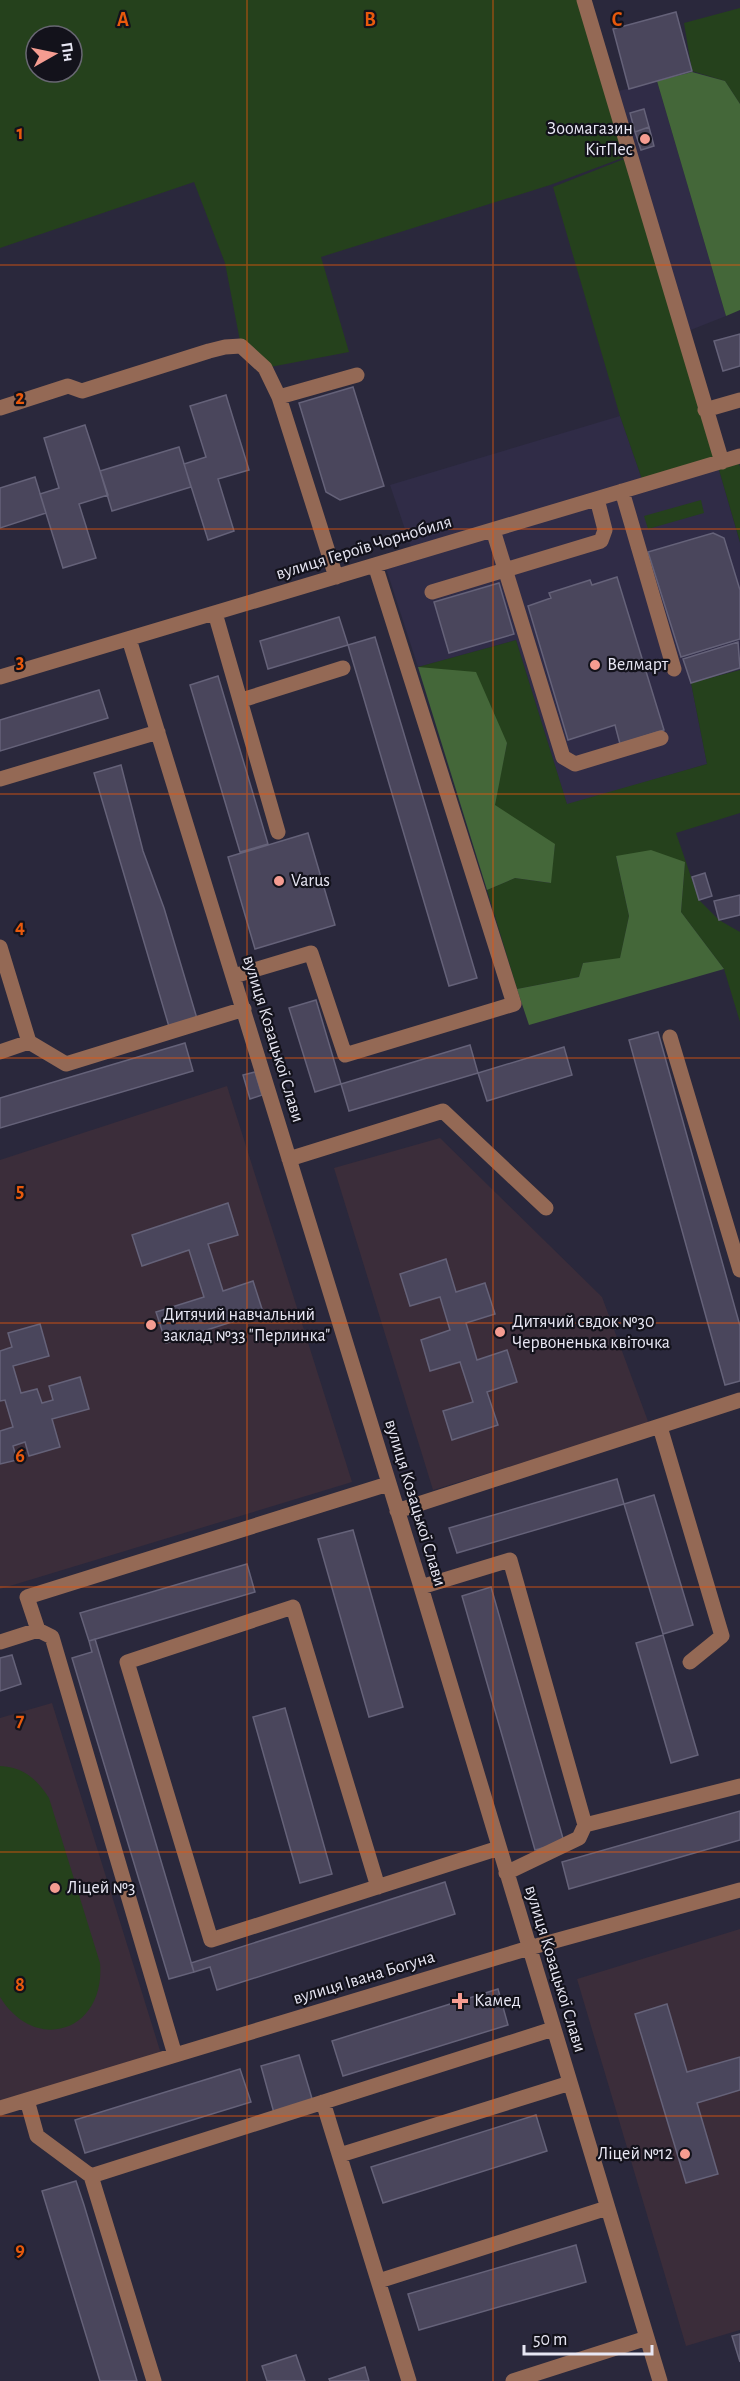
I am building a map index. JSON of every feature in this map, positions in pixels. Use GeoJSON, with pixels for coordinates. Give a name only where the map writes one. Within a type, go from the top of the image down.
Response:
{"type":"FeatureCollection","features":[{"type":"Feature","properties":{"kind":"street"},"geometry":{"type":"LineString","coordinates":[[584,0],[722,462]]}},
{"type":"Feature","properties":{"kind":"street"},"geometry":{"type":"LineString","coordinates":[[0,408],[68,386],[82,391],[209,351],[240,346],[265,368],[279,397],[336,577]]}},
{"type":"Feature","properties":{"kind":"street"},"geometry":{"type":"LineString","coordinates":[[279,397],[357,375]]}},
{"type":"Feature","properties":{"kind":"street"},"geometry":{"type":"LineString","coordinates":[[705,410],[740,400]]}},
{"type":"Feature","properties":{"kind":"street","name":"вулиця Героїв Чорнобиля"},"geometry":{"type":"LineString","coordinates":[[0,677],[622,491],[722,462],[739,460]]}},
{"type":"Feature","properties":{"kind":"street"},"geometry":{"type":"LineString","coordinates":[[622,491],[675,669]]}},
{"type":"Feature","properties":{"kind":"street"},"geometry":{"type":"LineString","coordinates":[[432,592],[601,541],[605,530],[597,499]]}},
{"type":"Feature","properties":{"kind":"street"},"geometry":{"type":"LineString","coordinates":[[493,530],[563,757],[576,764],[661,738]]}},
{"type":"Feature","properties":{"kind":"street"},"geometry":{"type":"LineString","coordinates":[[234,976],[311,953],[345,1056],[514,1004],[375,565]]}},
{"type":"Feature","properties":{"kind":"street"},"geometry":{"type":"LineString","coordinates":[[215,613],[242,700],[278,832]]}},
{"type":"Feature","properties":{"kind":"street","name":"вулиця Козацької Слави"},"geometry":{"type":"LineString","coordinates":[[129,639],[421,1587],[660,2381]]}},
{"type":"Feature","properties":{"kind":"street"},"geometry":{"type":"LineString","coordinates":[[242,700],[343,668]]}},
{"type":"Feature","properties":{"kind":"street"},"geometry":{"type":"LineString","coordinates":[[0,779],[158,732]]}},
{"type":"Feature","properties":{"kind":"street"},"geometry":{"type":"LineString","coordinates":[[0,947],[29,1042],[66,1064],[244,1010]]}},
{"type":"Feature","properties":{"kind":"street"},"geometry":{"type":"LineString","coordinates":[[670,1037],[740,1270]]}},
{"type":"Feature","properties":{"kind":"street"},"geometry":{"type":"LineString","coordinates":[[0,1052],[29,1042]]}},
{"type":"Feature","properties":{"kind":"street"},"geometry":{"type":"LineString","coordinates":[[289,1159],[443,1111],[546,1208]]}},
{"type":"Feature","properties":{"kind":"street"},"geometry":{"type":"LineString","coordinates":[[397,1511],[740,1400]]}},
{"type":"Feature","properties":{"kind":"street"},"geometry":{"type":"LineString","coordinates":[[660,1427],[722,1636],[690,1662]]}},
{"type":"Feature","properties":{"kind":"street"},"geometry":{"type":"LineString","coordinates":[[38,1630],[27,1597],[388,1484]]}},
{"type":"Feature","properties":{"kind":"street"},"geometry":{"type":"LineString","coordinates":[[421,1587],[510,1560],[585,1826],[579,1838],[506,1873]]}},
{"type":"Feature","properties":{"kind":"street"},"geometry":{"type":"LineString","coordinates":[[378,1887],[293,1607],[127,1662],[211,1940],[378,1887],[499,1848]]}},
{"type":"Feature","properties":{"kind":"street"},"geometry":{"type":"LineString","coordinates":[[0,1642],[38,1630],[52,1637],[175,2055]]}},
{"type":"Feature","properties":{"kind":"street"},"geometry":{"type":"LineString","coordinates":[[585,1826],[740,1786]]}},
{"type":"Feature","properties":{"kind":"street","name":"вулиця Івана Богуна"},"geometry":{"type":"LineString","coordinates":[[0,2108],[529,1948],[740,1890]]}},
{"type":"Feature","properties":{"kind":"street"},"geometry":{"type":"LineString","coordinates":[[91,2176],[553,2029]]}},
{"type":"Feature","properties":{"kind":"street"},"geometry":{"type":"LineString","coordinates":[[340,2155],[570,2083]]}},
{"type":"Feature","properties":{"kind":"street"},"geometry":{"type":"LineString","coordinates":[[27,2100],[37,2136],[91,2176],[154,2381]]}},
{"type":"Feature","properties":{"kind":"street"},"geometry":{"type":"LineString","coordinates":[[323,2102],[409,2381]]}},
{"type":"Feature","properties":{"kind":"street"},"geometry":{"type":"LineString","coordinates":[[379,2281],[607,2208]]}},
{"type":"Feature","properties":{"kind":"street"},"geometry":{"type":"LineString","coordinates":[[513,2381],[647,2338]]}},
{"type":"Feature","properties":{"kind":"shaded area"},"geometry":{"type":"Polygon","coordinates":[[[657,81],[726,316],[678,335],[607,94],[657,81]]]}},
{"type":"Feature","properties":{"kind":"shaded area"},"geometry":{"type":"Polygon","coordinates":[[[620,416],[644,485],[717,463],[740,543],[740,670],[691,683],[707,764],[567,805],[516,640],[418,667],[384,562],[413,553],[390,485],[620,416]]]}},
{"type":"Feature","properties":{"kind":"shaded area","name":"Дитячий навчальний заклад №33 \"Перлинка\""},"geometry":{"type":"Polygon","coordinates":[[[227,1086],[352,1482],[0,1589],[0,1160],[227,1086]]]}},
{"type":"Feature","properties":{"kind":"shaded area","name":"Дитячий свдок №30 Червоненька квіточка"},"geometry":{"type":"Polygon","coordinates":[[[440,1138],[602,1297],[649,1424],[433,1490],[334,1168],[440,1138]]]}},
{"type":"Feature","properties":{"kind":"shaded area","name":"Ліцей №3"},"geometry":{"type":"Polygon","coordinates":[[[52,1703],[162,2057],[0,2108],[0,1718],[52,1703]]]}},
{"type":"Feature","properties":{"kind":"shaded area","name":"Ліцей №12"},"geometry":{"type":"Polygon","coordinates":[[[740,1929],[740,2330],[686,2346],[577,1979],[740,1929]]]}},
{"type":"Feature","properties":{"kind":"green space"},"geometry":{"type":"Polygon","coordinates":[[[0,0],[578,0],[625,157],[550,185],[321,257],[349,352],[265,368],[241,346],[225,263],[194,182],[0,248],[0,0]]]}},
{"type":"Feature","properties":{"kind":"green space"},"geometry":{"type":"Polygon","coordinates":[[[740,8],[740,104],[725,81],[692,71],[684,23],[740,8]]]}},
{"type":"Feature","properties":{"kind":"green space"},"geometry":{"type":"Polygon","coordinates":[[[692,72],[725,81],[740,104],[740,310],[726,316],[657,81],[692,72]]]}},
{"type":"Feature","properties":{"kind":"green space"},"geometry":{"type":"Polygon","coordinates":[[[624,159],[717,462],[737,457],[740,467],[740,542],[717,463],[644,485],[620,416],[553,187],[624,159]]]}},
{"type":"Feature","properties":{"kind":"green space"},"geometry":{"type":"Polygon","coordinates":[[[701,500],[704,513],[648,529],[644,516],[701,500]]]}},
{"type":"Feature","properties":{"kind":"green space"},"geometry":{"type":"Polygon","coordinates":[[[516,640],[567,804],[707,764],[691,683],[740,670],[740,813],[676,833],[699,900],[719,920],[740,932],[740,1022],[724,969],[681,912],[685,862],[616,856],[629,916],[620,959],[583,963],[579,977],[517,989],[487,890],[515,878],[550,883],[555,845],[494,805],[507,743],[418,667],[516,640]]]}},
{"type":"Feature","properties":{"kind":"green space"},"geometry":{"type":"Polygon","coordinates":[[[418,667],[476,672],[507,743],[495,805],[555,844],[551,883],[515,878],[487,890],[418,667]]]}},
{"type":"Feature","properties":{"kind":"green space"},"geometry":{"type":"Polygon","coordinates":[[[651,850],[685,862],[681,912],[724,969],[529,1025],[517,989],[579,977],[583,963],[620,958],[629,916],[616,856],[651,850]]]}},
{"type":"Feature","properties":{"kind":"green space"},"geometry":{"type":"Polygon","coordinates":[[[0,1766],[16,1769],[29,1775],[49,1798],[100,1963],[99,1986],[92,2005],[80,2019],[66,2027],[49,2030],[32,2026],[15,2015],[0,1997],[0,1766]]]}},
{"type":"Feature","properties":{"kind":"building"},"geometry":{"type":"Polygon","coordinates":[[[676,12],[692,71],[629,89],[613,29],[676,12]]]}},
{"type":"Feature","properties":{"kind":"building"},"geometry":{"type":"Polygon","coordinates":[[[644,109],[649,127],[635,132],[630,113],[644,109]]]}},
{"type":"Feature","properties":{"kind":"building","name":"Зоомагазин КітПес"},"geometry":{"type":"Polygon","coordinates":[[[649,127],[654,146],[641,150],[635,132],[649,127]]]}},
{"type":"Feature","properties":{"kind":"building"},"geometry":{"type":"Polygon","coordinates":[[[740,334],[740,366],[723,371],[714,341],[740,334]]]}},
{"type":"Feature","properties":{"kind":"building"},"geometry":{"type":"Polygon","coordinates":[[[353,387],[384,486],[340,500],[326,492],[299,403],[353,387]]]}},
{"type":"Feature","properties":{"kind":"building"},"geometry":{"type":"Polygon","coordinates":[[[226,395],[249,470],[218,479],[234,531],[208,540],[184,464],[206,457],[190,406],[226,395]]]}},
{"type":"Feature","properties":{"kind":"building"},"geometry":{"type":"Polygon","coordinates":[[[85,425],[108,495],[79,504],[96,558],[63,568],[40,494],[59,488],[44,438],[85,425]]]}},
{"type":"Feature","properties":{"kind":"building"},"geometry":{"type":"Polygon","coordinates":[[[179,447],[191,487],[112,511],[100,471],[179,447]]]}},
{"type":"Feature","properties":{"kind":"building"},"geometry":{"type":"Polygon","coordinates":[[[35,477],[46,513],[0,528],[0,488],[35,477]]]}},
{"type":"Feature","properties":{"kind":"building"},"geometry":{"type":"Polygon","coordinates":[[[713,533],[724,538],[740,590],[740,639],[681,657],[648,552],[713,533]]]}},
{"type":"Feature","properties":{"kind":"building","name":"Велмарт"},"geometry":{"type":"Polygon","coordinates":[[[617,577],[664,730],[620,744],[615,725],[568,740],[528,606],[551,598],[549,593],[590,580],[592,585],[617,577]]]}},
{"type":"Feature","properties":{"kind":"building"},"geometry":{"type":"Polygon","coordinates":[[[499,583],[514,634],[449,653],[434,602],[499,583]]]}},
{"type":"Feature","properties":{"kind":"building"},"geometry":{"type":"Polygon","coordinates":[[[339,617],[348,645],[268,669],[260,641],[339,617]]]}},
{"type":"Feature","properties":{"kind":"building"},"geometry":{"type":"Polygon","coordinates":[[[375,637],[477,978],[449,986],[348,645],[375,637]]]}},
{"type":"Feature","properties":{"kind":"building"},"geometry":{"type":"Polygon","coordinates":[[[738,642],[740,668],[691,683],[683,659],[738,642]]]}},
{"type":"Feature","properties":{"kind":"building"},"geometry":{"type":"Polygon","coordinates":[[[218,676],[268,844],[240,852],[190,685],[218,676]]]}},
{"type":"Feature","properties":{"kind":"building"},"geometry":{"type":"Polygon","coordinates":[[[99,690],[108,718],[0,751],[0,720],[99,690]]]}},
{"type":"Feature","properties":{"kind":"building"},"geometry":{"type":"Polygon","coordinates":[[[121,765],[143,851],[164,908],[198,1022],[170,1030],[94,773],[121,765]]]}},
{"type":"Feature","properties":{"kind":"building","name":"Varus"},"geometry":{"type":"Polygon","coordinates":[[[308,833],[335,925],[255,949],[228,857],[308,833]]]}},
{"type":"Feature","properties":{"kind":"building"},"geometry":{"type":"Polygon","coordinates":[[[705,873],[712,896],[699,900],[692,877],[705,873]]]}},
{"type":"Feature","properties":{"kind":"building"},"geometry":{"type":"Polygon","coordinates":[[[740,895],[740,915],[719,920],[714,901],[740,895]]]}},
{"type":"Feature","properties":{"kind":"building"},"geometry":{"type":"Polygon","coordinates":[[[316,1000],[341,1084],[315,1092],[289,1008],[316,1000]]]}},
{"type":"Feature","properties":{"kind":"building"},"geometry":{"type":"Polygon","coordinates":[[[658,1032],[740,1326],[740,1381],[725,1385],[629,1040],[658,1032]]]}},
{"type":"Feature","properties":{"kind":"building"},"geometry":{"type":"Polygon","coordinates":[[[185,1043],[193,1071],[0,1128],[0,1098],[185,1043]]]}},
{"type":"Feature","properties":{"kind":"building"},"geometry":{"type":"Polygon","coordinates":[[[470,1045],[478,1073],[349,1111],[341,1084],[470,1045]]]}},
{"type":"Feature","properties":{"kind":"building"},"geometry":{"type":"Polygon","coordinates":[[[564,1047],[572,1075],[487,1101],[478,1073],[564,1047]]]}},
{"type":"Feature","properties":{"kind":"building"},"geometry":{"type":"Polygon","coordinates":[[[255,1072],[262,1095],[250,1099],[243,1075],[255,1072]]]}},
{"type":"Feature","properties":{"kind":"building"},"geometry":{"type":"Polygon","coordinates":[[[228,1203],[238,1235],[208,1244],[223,1291],[253,1281],[263,1312],[166,1343],[156,1312],[204,1297],[189,1250],[142,1266],[132,1235],[228,1203]]]}},
{"type":"Feature","properties":{"kind":"building"},"geometry":{"type":"Polygon","coordinates":[[[446,1259],[456,1292],[485,1283],[495,1314],[466,1323],[477,1360],[507,1350],[517,1382],[487,1392],[498,1425],[452,1440],[443,1411],[473,1402],[460,1362],[430,1371],[421,1340],[450,1330],[440,1297],[410,1306],[400,1274],[446,1259]]]}},
{"type":"Feature","properties":{"kind":"building"},"geometry":{"type":"Polygon","coordinates":[[[40,1324],[49,1356],[13,1366],[21,1393],[37,1389],[42,1403],[53,1400],[49,1386],[80,1377],[89,1409],[52,1419],[60,1447],[29,1456],[25,1442],[13,1446],[17,1460],[0,1464],[0,1431],[13,1427],[5,1400],[0,1401],[0,1351],[12,1347],[8,1333],[40,1324]]]}},
{"type":"Feature","properties":{"kind":"building"},"geometry":{"type":"Polygon","coordinates":[[[617,1479],[624,1504],[457,1553],[449,1528],[617,1479]]]}},
{"type":"Feature","properties":{"kind":"building"},"geometry":{"type":"Polygon","coordinates":[[[654,1495],[693,1625],[663,1634],[624,1504],[654,1495]]]}},
{"type":"Feature","properties":{"kind":"building"},"geometry":{"type":"Polygon","coordinates":[[[353,1530],[403,1707],[369,1717],[318,1539],[353,1530]]]}},
{"type":"Feature","properties":{"kind":"building"},"geometry":{"type":"Polygon","coordinates":[[[247,1564],[255,1592],[89,1641],[80,1613],[247,1564]]]}},
{"type":"Feature","properties":{"kind":"building"},"geometry":{"type":"Polygon","coordinates":[[[491,1587],[564,1842],[535,1850],[462,1596],[491,1587]]]}},
{"type":"Feature","properties":{"kind":"building"},"geometry":{"type":"Polygon","coordinates":[[[663,1635],[698,1755],[671,1763],[636,1643],[663,1635]]]}},
{"type":"Feature","properties":{"kind":"building"},"geometry":{"type":"Polygon","coordinates":[[[95,1639],[194,1972],[169,1979],[72,1658],[92,1652],[89,1641],[95,1639]]]}},
{"type":"Feature","properties":{"kind":"building"},"geometry":{"type":"Polygon","coordinates":[[[12,1655],[21,1684],[0,1691],[0,1658],[12,1655]]]}},
{"type":"Feature","properties":{"kind":"building"},"geometry":{"type":"Polygon","coordinates":[[[285,1708],[332,1874],[300,1883],[253,1717],[285,1708]]]}},
{"type":"Feature","properties":{"kind":"building"},"geometry":{"type":"Polygon","coordinates":[[[740,1811],[740,1840],[569,1889],[562,1862],[740,1811]]]}},
{"type":"Feature","properties":{"kind":"building"},"geometry":{"type":"Polygon","coordinates":[[[445,1882],[455,1914],[217,1990],[210,1967],[194,1972],[191,1963],[445,1882]]]}},
{"type":"Feature","properties":{"kind":"building"},"geometry":{"type":"Polygon","coordinates":[[[498,1989],[508,2025],[343,2076],[332,2041],[498,1989]]]}},
{"type":"Feature","properties":{"kind":"building"},"geometry":{"type":"Polygon","coordinates":[[[667,2004],[687,2072],[740,2057],[740,2090],[697,2103],[718,2174],[686,2183],[635,2014],[667,2004]]]}},
{"type":"Feature","properties":{"kind":"building"},"geometry":{"type":"Polygon","coordinates":[[[299,2055],[313,2102],[274,2113],[261,2066],[299,2055]]]}},
{"type":"Feature","properties":{"kind":"building"},"geometry":{"type":"Polygon","coordinates":[[[240,2069],[251,2102],[85,2153],[75,2120],[240,2069]]]}},
{"type":"Feature","properties":{"kind":"building"},"geometry":{"type":"Polygon","coordinates":[[[536,2115],[547,2151],[383,2203],[371,2167],[536,2115]]]}},
{"type":"Feature","properties":{"kind":"building"},"geometry":{"type":"Polygon","coordinates":[[[76,2181],[137,2381],[100,2381],[42,2191],[76,2181]]]}},
{"type":"Feature","properties":{"kind":"building"},"geometry":{"type":"Polygon","coordinates":[[[576,2245],[586,2282],[419,2330],[408,2294],[576,2245]]]}},
{"type":"Feature","properties":{"kind":"building"},"geometry":{"type":"Polygon","coordinates":[[[740,2334],[740,2362],[732,2336],[740,2334]]]}},
{"type":"Feature","properties":{"kind":"building"},"geometry":{"type":"Polygon","coordinates":[[[296,2355],[305,2381],[267,2381],[262,2366],[296,2355]]]}},
{"type":"Feature","properties":{"kind":"building"},"geometry":{"type":"Polygon","coordinates":[[[365,2367],[369,2381],[330,2381],[329,2379],[365,2367]]]}},
{"type":"Feature","properties":{"kind":"place","name":"Зоомагазин КітПес"},"geometry":{"type":"Point","coordinates":[645,139]}},
{"type":"Feature","properties":{"kind":"place","name":"Велмарт"},"geometry":{"type":"Point","coordinates":[595,665]}},
{"type":"Feature","properties":{"kind":"place","name":"Varus"},"geometry":{"type":"Point","coordinates":[279,881]}},
{"type":"Feature","properties":{"kind":"place","name":"Дитячий навчальний заклад №33 \"Перлинка\""},"geometry":{"type":"Point","coordinates":[151,1325]}},
{"type":"Feature","properties":{"kind":"place","name":"Дитячий свдок №30 Червоненька квіточка"},"geometry":{"type":"Point","coordinates":[500,1332]}},
{"type":"Feature","properties":{"kind":"place","name":"Ліцей №3"},"geometry":{"type":"Point","coordinates":[55,1888]}},
{"type":"Feature","properties":{"kind":"place","name":"Камед"},"geometry":{"type":"Point","coordinates":[460,2001]}},
{"type":"Feature","properties":{"kind":"place","name":"Ліцей №12"},"geometry":{"type":"Point","coordinates":[685,2154]}}]}
